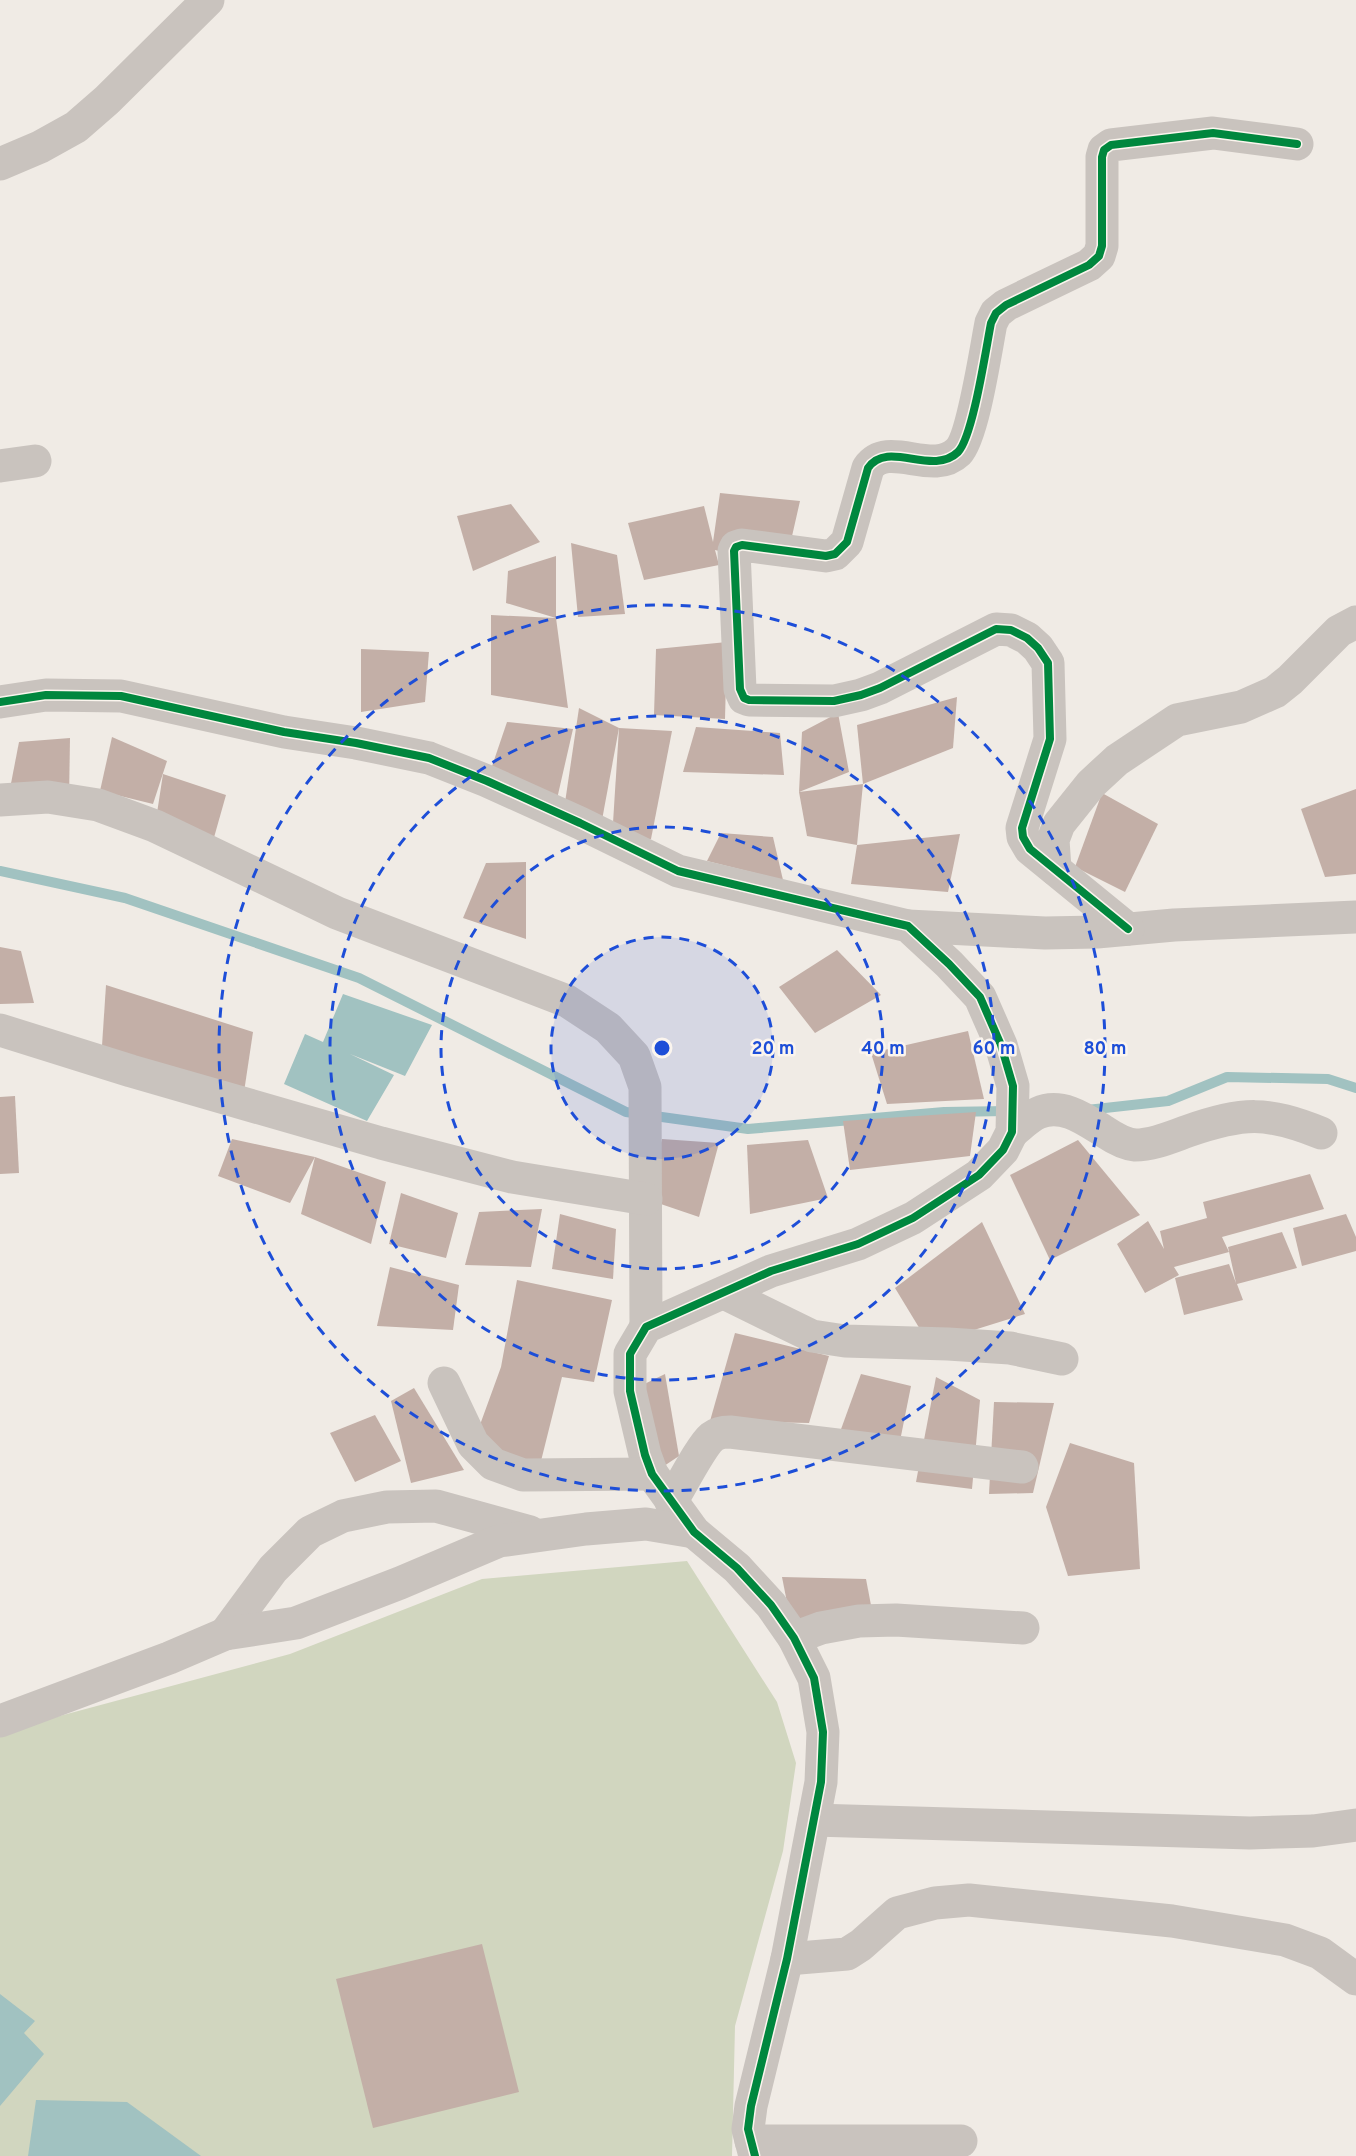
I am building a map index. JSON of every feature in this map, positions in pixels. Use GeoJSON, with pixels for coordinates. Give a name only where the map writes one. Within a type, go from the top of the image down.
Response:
{"type":"FeatureCollection","features":[{"type":"Feature","properties":{"kind":"street"},"geometry":{"type":"LineString","coordinates":[[0,164],[40,147],[76,127],[107,100],[208,0]]}},
{"type":"Feature","properties":{"kind":"street"},"geometry":{"type":"LineString","coordinates":[[1128,929],[1030,849],[1023,837],[1022,828],[1050,739],[1048,663],[1038,648],[1027,638],[1011,630],[996,629],[880,688],[861,695],[834,701],[749,700],[744,698],[740,689],[734,551],[736,547],[742,545],[826,556],[835,554],[848,542],[868,468],[873,461],[887,456],[933,462],[948,458],[958,452],[969,432],[991,323],[996,313],[1006,305],[1089,265],[1099,256],[1102,246],[1102,157],[1104,150],[1111,145],[1213,133],[1297,144]]}},
{"type":"Feature","properties":{"kind":"street"},"geometry":{"type":"LineString","coordinates":[[0,466],[35,461]]}},
{"type":"Feature","properties":{"kind":"street"},"geometry":{"type":"LineString","coordinates":[[1055,869],[1053,840],[1059,824],[1091,784],[1117,760],[1177,720],[1241,707],[1275,692],[1339,631],[1356,622]]}},
{"type":"Feature","properties":{"kind":"street"},"geometry":{"type":"LineString","coordinates":[[0,702],[46,695],[121,696],[284,732],[356,743],[429,758],[580,823],[678,871],[908,926],[1044,933],[1356,917]]}},
{"type":"Feature","properties":{"kind":"street"},"geometry":{"type":"LineString","coordinates":[[0,800],[48,797],[98,805],[155,826],[338,913],[567,1001],[608,1028],[634,1056],[645,1087],[646,1327],[630,1354],[630,1391],[645,1455],[652,1474],[694,1532],[737,1568],[771,1605],[794,1638],[814,1678],[824,1732],[821,1782],[787,1959],[751,2106],[748,2128],[753,2149],[961,2141]]}},
{"type":"Feature","properties":{"kind":"street"},"geometry":{"type":"LineString","coordinates":[[646,1327],[771,1271],[858,1244],[913,1218],[979,1175],[1003,1150],[1012,1132],[1013,1086],[1001,1045],[980,997],[950,964],[908,926]]}},
{"type":"Feature","properties":{"kind":"street"},"geometry":{"type":"LineString","coordinates":[[0,1030],[131,1071],[381,1143],[513,1177],[646,1199]]}},
{"type":"Feature","properties":{"kind":"street"},"geometry":{"type":"LineString","coordinates":[[1012,1132],[1037,1113],[1051,1109],[1074,1114],[1117,1140],[1133,1145],[1151,1143],[1217,1121],[1257,1115],[1291,1121],[1322,1133]]}},
{"type":"Feature","properties":{"kind":"street"},"geometry":{"type":"LineString","coordinates":[[724,1293],[812,1336],[845,1341],[1010,1348],[1062,1359]]}},
{"type":"Feature","properties":{"kind":"street"},"geometry":{"type":"LineString","coordinates":[[444,1383],[473,1444],[493,1464],[524,1475],[652,1474]]}},
{"type":"Feature","properties":{"kind":"street"},"geometry":{"type":"LineString","coordinates":[[671,1502],[711,1438],[730,1432],[1022,1467]]}},
{"type":"Feature","properties":{"kind":"street"},"geometry":{"type":"LineString","coordinates":[[225,1634],[273,1569],[310,1532],[343,1516],[387,1507],[436,1506],[541,1535]]}},
{"type":"Feature","properties":{"kind":"street"},"geometry":{"type":"LineString","coordinates":[[2,1719],[169,1658],[225,1634],[296,1623],[400,1583],[499,1541],[586,1529],[646,1524],[694,1532]]}},
{"type":"Feature","properties":{"kind":"street"},"geometry":{"type":"LineString","coordinates":[[794,1638],[821,1628],[859,1621],[896,1620],[1023,1628]]}},
{"type":"Feature","properties":{"kind":"street"},"geometry":{"type":"LineString","coordinates":[[814,1820],[1250,1833],[1312,1831],[1356,1825]]}},
{"type":"Feature","properties":{"kind":"street"},"geometry":{"type":"LineString","coordinates":[[787,1959],[847,1954],[861,1945],[897,1913],[935,1903],[969,1900],[1172,1921],[1285,1940],[1320,1953],[1356,1979]]}},
{"type":"Feature","properties":{"kind":"green space"},"geometry":{"type":"Polygon","coordinates":[[[687,1561],[777,1702],[796,1763],[783,1851],[735,2026],[732,2156],[0,2156],[0,1732],[290,1654],[482,1579],[687,1561]]]}},
{"type":"Feature","properties":{"kind":"water"},"geometry":{"type":"Polygon","coordinates":[[[343,994],[432,1025],[405,1076],[350,1054],[394,1075],[367,1121],[284,1084],[305,1034],[323,1042],[343,994]]]}},
{"type":"Feature","properties":{"kind":"water"},"geometry":{"type":"Polygon","coordinates":[[[0,1994],[35,2021],[24,2033],[44,2054],[0,2106],[0,1994]]]}},
{"type":"Feature","properties":{"kind":"water"},"geometry":{"type":"Polygon","coordinates":[[[36,2100],[127,2102],[201,2156],[28,2156],[36,2100]]]}},
{"type":"Feature","properties":{"kind":"building"},"geometry":{"type":"Polygon","coordinates":[[[720,493],[800,501],[785,567],[715,550],[719,565],[644,580],[628,523],[704,506],[713,542],[720,493]]]}},
{"type":"Feature","properties":{"kind":"building"},"geometry":{"type":"Polygon","coordinates":[[[511,504],[540,542],[473,571],[457,516],[511,504]]]}},
{"type":"Feature","properties":{"kind":"building"},"geometry":{"type":"Polygon","coordinates":[[[571,543],[617,555],[625,614],[578,617],[571,543]]]}},
{"type":"Feature","properties":{"kind":"building"},"geometry":{"type":"Polygon","coordinates":[[[556,556],[556,618],[506,603],[508,571],[556,556]]]}},
{"type":"Feature","properties":{"kind":"building"},"geometry":{"type":"Polygon","coordinates":[[[491,615],[556,618],[568,708],[491,695],[491,615]]]}},
{"type":"Feature","properties":{"kind":"building"},"geometry":{"type":"Polygon","coordinates":[[[727,642],[725,719],[654,715],[656,649],[727,642]]]}},
{"type":"Feature","properties":{"kind":"building"},"geometry":{"type":"Polygon","coordinates":[[[361,649],[429,652],[425,702],[361,712],[361,649]]]}},
{"type":"Feature","properties":{"kind":"building"},"geometry":{"type":"Polygon","coordinates":[[[957,697],[953,748],[863,784],[857,725],[957,697]]]}},
{"type":"Feature","properties":{"kind":"building"},"geometry":{"type":"Polygon","coordinates":[[[579,708],[619,728],[602,820],[563,816],[579,708]]]}},
{"type":"Feature","properties":{"kind":"building"},"geometry":{"type":"Polygon","coordinates":[[[838,713],[849,772],[799,792],[802,732],[838,713]]]}},
{"type":"Feature","properties":{"kind":"building"},"geometry":{"type":"Polygon","coordinates":[[[507,722],[573,729],[554,812],[487,781],[507,722]]]}},
{"type":"Feature","properties":{"kind":"building"},"geometry":{"type":"Polygon","coordinates":[[[696,727],[780,733],[784,775],[683,772],[696,727]]]}},
{"type":"Feature","properties":{"kind":"building"},"geometry":{"type":"Polygon","coordinates":[[[619,728],[672,731],[651,839],[612,839],[619,728]]]}},
{"type":"Feature","properties":{"kind":"building"},"geometry":{"type":"Polygon","coordinates":[[[112,737],[167,761],[153,804],[100,791],[112,737]]]}},
{"type":"Feature","properties":{"kind":"building"},"geometry":{"type":"Polygon","coordinates":[[[70,738],[69,800],[8,799],[19,742],[70,738]]]}},
{"type":"Feature","properties":{"kind":"building"},"geometry":{"type":"Polygon","coordinates":[[[163,774],[226,795],[213,841],[155,826],[163,774]]]}},
{"type":"Feature","properties":{"kind":"building"},"geometry":{"type":"Polygon","coordinates":[[[863,784],[857,845],[807,836],[799,792],[863,784]]]}},
{"type":"Feature","properties":{"kind":"building"},"geometry":{"type":"Polygon","coordinates":[[[1356,789],[1356,874],[1325,877],[1301,809],[1356,789]]]}},
{"type":"Feature","properties":{"kind":"building"},"geometry":{"type":"Polygon","coordinates":[[[1102,793],[1158,824],[1125,892],[1075,867],[1102,793]]]}},
{"type":"Feature","properties":{"kind":"building"},"geometry":{"type":"Polygon","coordinates":[[[721,833],[773,837],[783,880],[707,861],[721,833]]]}},
{"type":"Feature","properties":{"kind":"building"},"geometry":{"type":"Polygon","coordinates":[[[960,834],[948,892],[851,884],[857,845],[960,834]]]}},
{"type":"Feature","properties":{"kind":"building"},"geometry":{"type":"Polygon","coordinates":[[[526,862],[526,939],[463,918],[486,863],[526,862]]]}},
{"type":"Feature","properties":{"kind":"building"},"geometry":{"type":"Polygon","coordinates":[[[0,947],[21,951],[34,1003],[0,1004],[0,947]]]}},
{"type":"Feature","properties":{"kind":"building"},"geometry":{"type":"Polygon","coordinates":[[[837,950],[881,995],[815,1033],[779,987],[837,950]]]}},
{"type":"Feature","properties":{"kind":"building"},"geometry":{"type":"Polygon","coordinates":[[[106,985],[253,1032],[244,1092],[101,1061],[106,985]]]}},
{"type":"Feature","properties":{"kind":"building"},"geometry":{"type":"Polygon","coordinates":[[[968,1031],[984,1099],[887,1104],[871,1053],[968,1031]]]}},
{"type":"Feature","properties":{"kind":"building"},"geometry":{"type":"Polygon","coordinates":[[[15,1096],[19,1173],[0,1174],[0,1097],[15,1096]]]}},
{"type":"Feature","properties":{"kind":"building"},"geometry":{"type":"Polygon","coordinates":[[[976,1112],[970,1156],[850,1170],[843,1121],[976,1112]]]}},
{"type":"Feature","properties":{"kind":"building"},"geometry":{"type":"Polygon","coordinates":[[[232,1139],[315,1157],[290,1203],[218,1176],[232,1139]]]}},
{"type":"Feature","properties":{"kind":"building"},"geometry":{"type":"Polygon","coordinates":[[[662,1139],[719,1143],[699,1217],[646,1199],[662,1139]]]}},
{"type":"Feature","properties":{"kind":"building"},"geometry":{"type":"Polygon","coordinates":[[[808,1140],[828,1198],[750,1214],[747,1145],[808,1140]]]}},
{"type":"Feature","properties":{"kind":"building"},"geometry":{"type":"Polygon","coordinates":[[[1078,1140],[1140,1215],[1050,1260],[1010,1175],[1078,1140]]]}},
{"type":"Feature","properties":{"kind":"building"},"geometry":{"type":"Polygon","coordinates":[[[315,1157],[386,1182],[371,1244],[301,1214],[315,1157]]]}},
{"type":"Feature","properties":{"kind":"building"},"geometry":{"type":"Polygon","coordinates":[[[1310,1174],[1324,1209],[1222,1237],[1229,1252],[1174,1267],[1179,1275],[1145,1293],[1117,1244],[1148,1221],[1164,1249],[1160,1231],[1207,1218],[1203,1202],[1310,1174]]]}},
{"type":"Feature","properties":{"kind":"building"},"geometry":{"type":"Polygon","coordinates":[[[401,1193],[458,1213],[446,1258],[389,1244],[401,1193]]]}},
{"type":"Feature","properties":{"kind":"building"},"geometry":{"type":"Polygon","coordinates":[[[542,1209],[531,1267],[465,1265],[479,1212],[542,1209]]]}},
{"type":"Feature","properties":{"kind":"building"},"geometry":{"type":"Polygon","coordinates":[[[560,1214],[616,1229],[613,1279],[552,1269],[560,1214]]]}},
{"type":"Feature","properties":{"kind":"building"},"geometry":{"type":"Polygon","coordinates":[[[1346,1214],[1356,1237],[1356,1251],[1302,1266],[1293,1228],[1346,1214]]]}},
{"type":"Feature","properties":{"kind":"building"},"geometry":{"type":"Polygon","coordinates":[[[982,1222],[1025,1314],[929,1344],[895,1288],[982,1222]]]}},
{"type":"Feature","properties":{"kind":"building"},"geometry":{"type":"Polygon","coordinates":[[[1282,1232],[1297,1268],[1237,1284],[1243,1300],[1184,1315],[1175,1278],[1229,1264],[1236,1283],[1228,1247],[1282,1232]]]}},
{"type":"Feature","properties":{"kind":"building"},"geometry":{"type":"Polygon","coordinates":[[[390,1267],[459,1285],[453,1330],[377,1326],[390,1267]]]}},
{"type":"Feature","properties":{"kind":"building"},"geometry":{"type":"Polygon","coordinates":[[[517,1280],[612,1300],[594,1382],[562,1377],[540,1465],[473,1444],[501,1367],[517,1280]]]}},
{"type":"Feature","properties":{"kind":"building"},"geometry":{"type":"Polygon","coordinates":[[[735,1333],[829,1356],[809,1423],[710,1421],[735,1333]]]}},
{"type":"Feature","properties":{"kind":"building"},"geometry":{"type":"Polygon","coordinates":[[[665,1374],[679,1456],[652,1474],[630,1391],[665,1374]]]}},
{"type":"Feature","properties":{"kind":"building"},"geometry":{"type":"Polygon","coordinates":[[[861,1374],[911,1386],[900,1441],[840,1432],[861,1374]]]}},
{"type":"Feature","properties":{"kind":"building"},"geometry":{"type":"Polygon","coordinates":[[[936,1377],[980,1400],[972,1489],[916,1482],[936,1377]]]}},
{"type":"Feature","properties":{"kind":"building"},"geometry":{"type":"Polygon","coordinates":[[[414,1388],[464,1470],[411,1483],[391,1401],[414,1388]]]}},
{"type":"Feature","properties":{"kind":"building"},"geometry":{"type":"Polygon","coordinates":[[[994,1402],[1054,1403],[1033,1493],[989,1494],[994,1402]]]}},
{"type":"Feature","properties":{"kind":"building"},"geometry":{"type":"Polygon","coordinates":[[[375,1415],[401,1461],[355,1482],[330,1433],[375,1415]]]}},
{"type":"Feature","properties":{"kind":"building"},"geometry":{"type":"Polygon","coordinates":[[[1070,1443],[1134,1463],[1140,1569],[1068,1576],[1046,1507],[1070,1443]]]}},
{"type":"Feature","properties":{"kind":"building"},"geometry":{"type":"Polygon","coordinates":[[[782,1577],[866,1579],[874,1621],[794,1638],[782,1577]]]}},
{"type":"Feature","properties":{"kind":"building"},"geometry":{"type":"Polygon","coordinates":[[[482,1944],[519,2092],[373,2128],[336,1979],[482,1944]]]}},
{"type":"Feature","properties":{"kind":"waterway"},"geometry":{"type":"LineString","coordinates":[[0,871],[125,898],[359,978],[626,1112],[748,1129],[944,1112],[1008,1111]]}},
{"type":"Feature","properties":{"kind":"waterway"},"geometry":{"type":"LineString","coordinates":[[1087,1110],[1168,1101],[1227,1077],[1328,1079],[1356,1088]]}},
{"type":"Feature","properties":{"kind":"cycle path"},"geometry":{"type":"LineString","coordinates":[[1128,929],[1030,849],[1023,837],[1022,828],[1050,739],[1048,663],[1038,648],[1027,638],[1011,630],[996,629],[880,688],[861,695],[834,701],[749,700],[744,698],[740,689],[734,551],[736,547],[742,545],[826,556],[835,554],[847,542],[868,468],[877,460],[898,457],[936,461],[947,459],[958,452],[964,443],[974,411],[991,323],[996,313],[1006,305],[1089,265],[1099,256],[1102,246],[1102,157],[1104,150],[1111,145],[1213,133],[1297,144]]}},
{"type":"Feature","properties":{"kind":"cycle path"},"geometry":{"type":"LineString","coordinates":[[0,702],[46,695],[121,696],[284,732],[356,743],[429,758],[487,781],[580,823],[678,871],[908,926],[980,997],[1001,1045],[1013,1086],[1012,1132],[1003,1150],[979,1175],[913,1218],[858,1244],[771,1271],[646,1327],[630,1354],[630,1391],[645,1455],[652,1474],[694,1532],[737,1568],[771,1605],[794,1638],[814,1678],[823,1732],[821,1782],[787,1959],[751,2106],[748,2129],[755,2156]]}}]}
